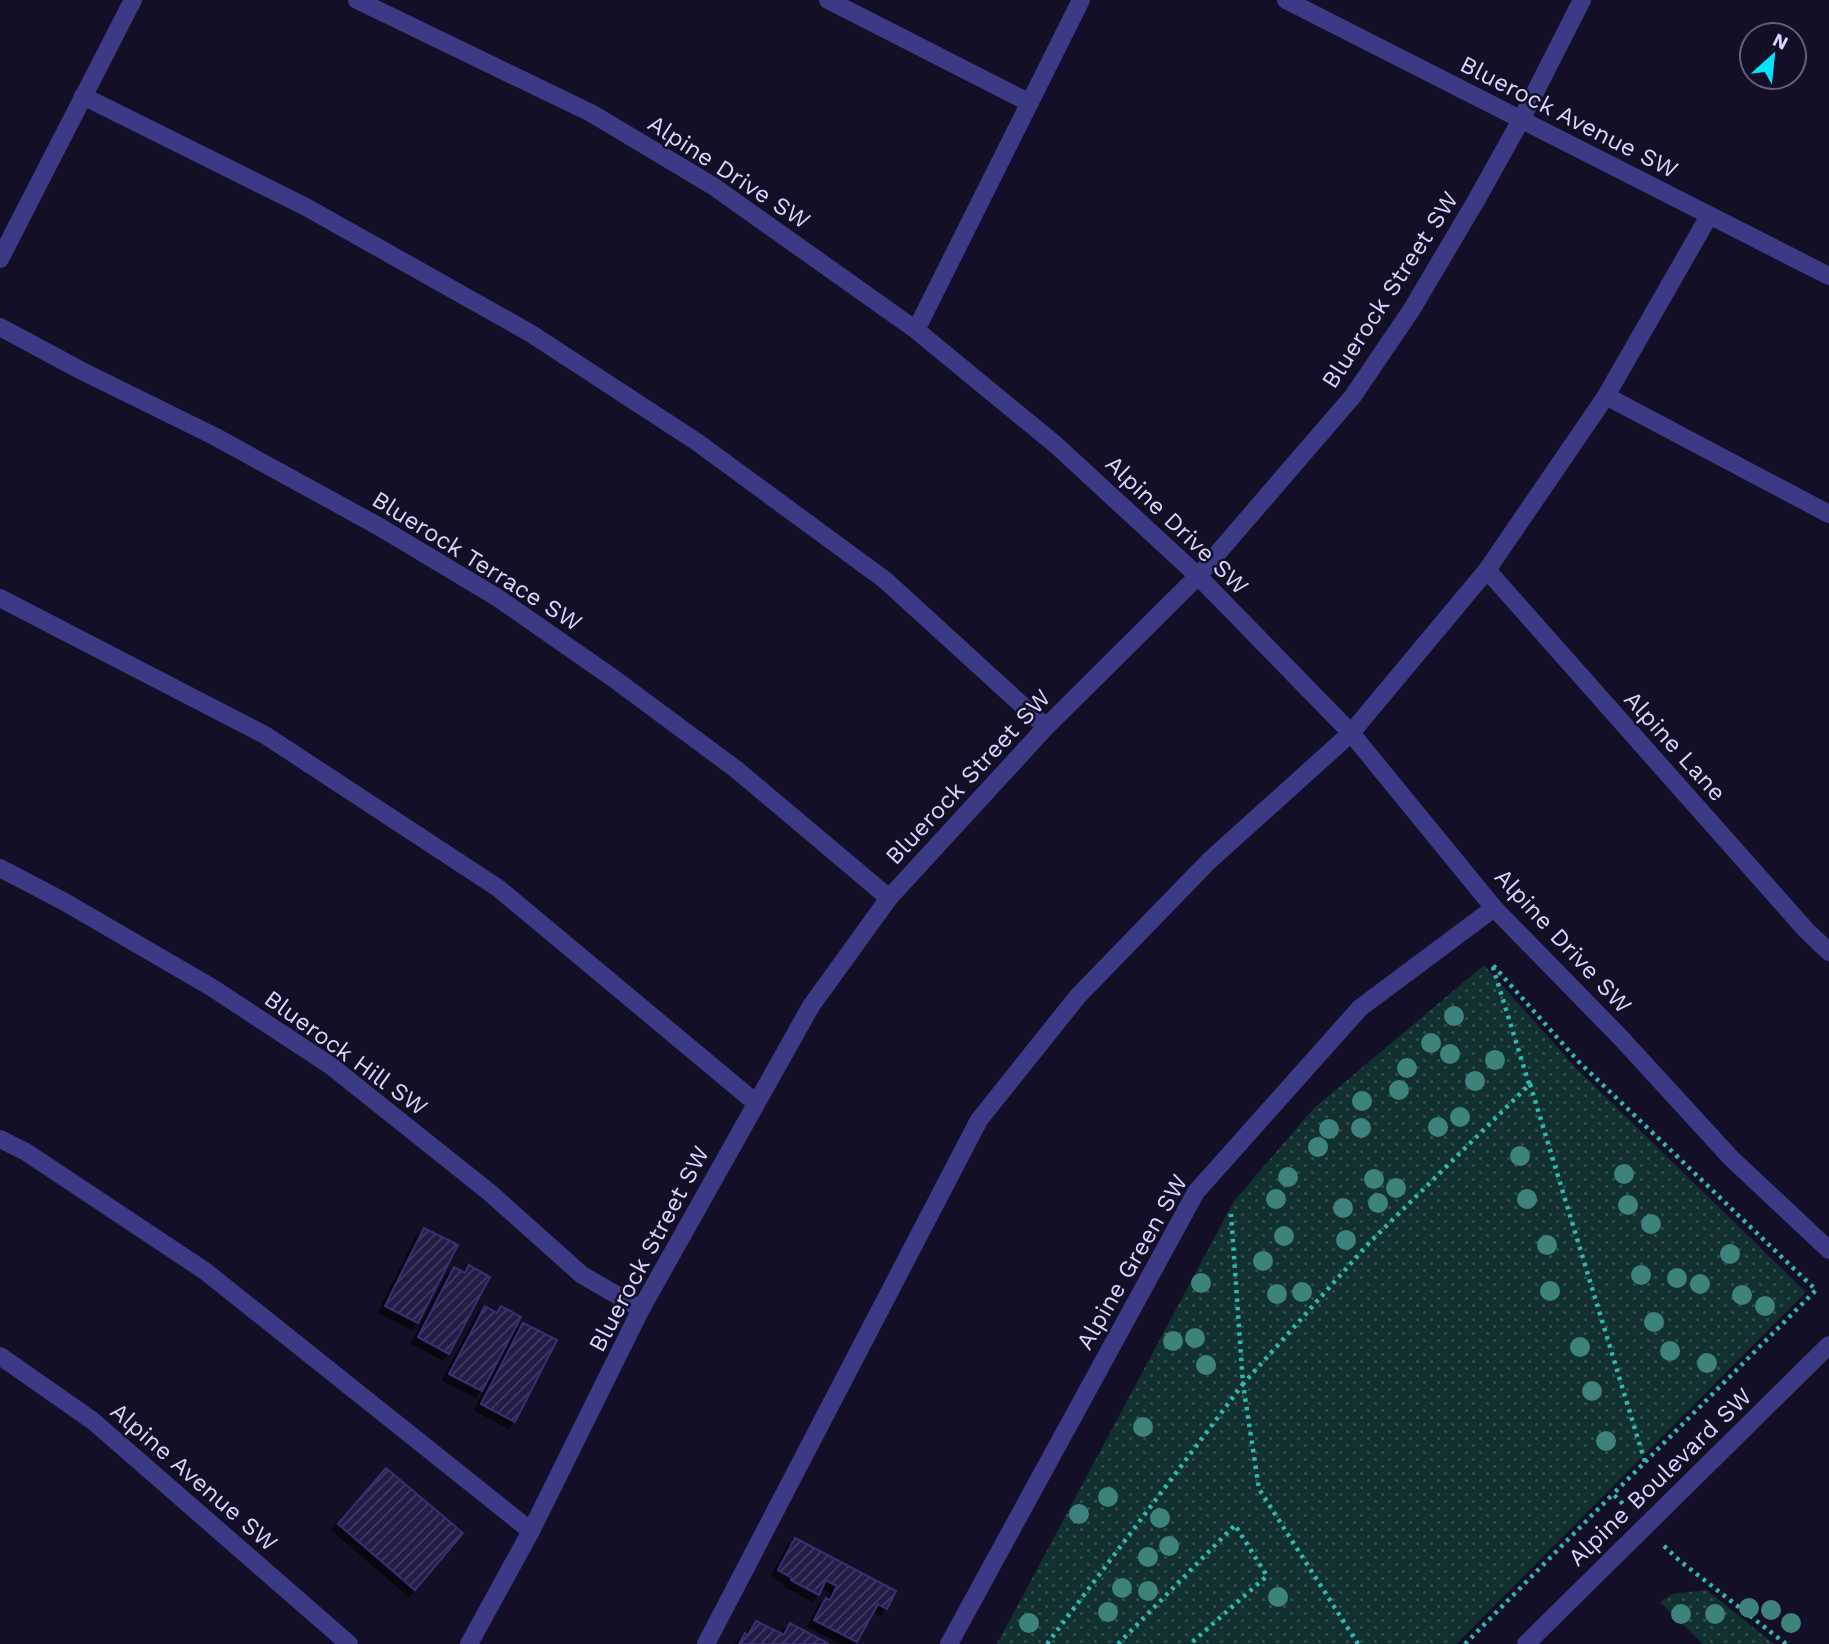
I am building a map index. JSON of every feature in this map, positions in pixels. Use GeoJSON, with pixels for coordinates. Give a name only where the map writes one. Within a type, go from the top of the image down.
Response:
{"type":"FeatureCollection","features":[{"type":"Feature","properties":{"kind":"street"},"geometry":{"type":"LineString","coordinates":[[0,259],[133,0]]}},
{"type":"Feature","properties":{"kind":"street","name":"Alpine Drive SW"},"geometry":{"type":"LineString","coordinates":[[357,0],[602,120],[713,186],[916,330],[1056,445],[1198,576],[1351,733],[1494,908],[1621,1038],[1731,1158],[1829,1250]]}},
{"type":"Feature","properties":{"kind":"street"},"geometry":{"type":"LineString","coordinates":[[828,0],[1030,103]]}},
{"type":"Feature","properties":{"kind":"street"},"geometry":{"type":"LineString","coordinates":[[916,330],[1081,0]]}},
{"type":"Feature","properties":{"kind":"street","name":"Bluerock Avenue SW"},"geometry":{"type":"LineString","coordinates":[[1286,0],[1829,276]]}},
{"type":"Feature","properties":{"kind":"street","name":"Bluerock Street SW"},"geometry":{"type":"LineString","coordinates":[[469,1644],[531,1531],[642,1309],[811,1006],[889,898],[1046,727],[1198,576],[1353,396],[1412,309],[1521,120],[1582,0]]}},
{"type":"Feature","properties":{"kind":"street"},"geometry":{"type":"LineString","coordinates":[[83,96],[306,208],[507,320],[697,442],[885,580],[1046,727]]}},
{"type":"Feature","properties":{"kind":"street"},"geometry":{"type":"LineString","coordinates":[[706,1644],[979,1120],[1078,996],[1209,861],[1351,733],[1487,570],[1606,396],[1709,216]]}},
{"type":"Feature","properties":{"kind":"street","name":"Bluerock Terrace SW"},"geometry":{"type":"LineString","coordinates":[[0,327],[250,456],[378,526],[498,598],[613,678],[737,770],[889,898]]}},
{"type":"Feature","properties":{"kind":"street"},"geometry":{"type":"LineString","coordinates":[[1606,396],[1829,514]]}},
{"type":"Feature","properties":{"kind":"street","name":"Alpine Lane"},"geometry":{"type":"LineString","coordinates":[[1487,570],[1806,930],[1829,952]]}},
{"type":"Feature","properties":{"kind":"street"},"geometry":{"type":"LineString","coordinates":[[0,597],[265,735],[498,888],[756,1103]]}},
{"type":"Feature","properties":{"kind":"street","name":"Bluerock Hill SW"},"geometry":{"type":"LineString","coordinates":[[0,868],[63,901],[211,987],[331,1066],[489,1192],[582,1275],[642,1309]]}},
{"type":"Feature","properties":{"kind":"street","name":"Alpine Green SW"},"geometry":{"type":"LineString","coordinates":[[948,1644],[1196,1192],[1360,1008],[1494,908]]}},
{"type":"Feature","properties":{"kind":"street"},"geometry":{"type":"LineString","coordinates":[[0,1139],[26,1152],[205,1271],[531,1531]]}},
{"type":"Feature","properties":{"kind":"street","name":"Alpine Boulevard SW"},"geometry":{"type":"LineString","coordinates":[[1526,1644],[1829,1345]]}},
{"type":"Feature","properties":{"kind":"street","name":"Alpine Avenue SW"},"geometry":{"type":"LineString","coordinates":[[0,1356],[93,1421],[349,1644]]}},
{"type":"Feature","properties":{"kind":"path"},"geometry":{"type":"LineString","coordinates":[[1614,1494],[1816,1290],[1578,1061],[1492,964],[1645,1462]]}},
{"type":"Feature","properties":{"kind":"path"},"geometry":{"type":"LineString","coordinates":[[1047,1644],[1243,1384],[1370,1242],[1530,1084]]}},
{"type":"Feature","properties":{"kind":"path"},"geometry":{"type":"LineString","coordinates":[[1231,1214],[1243,1384],[1259,1489],[1358,1644]]}},
{"type":"Feature","properties":{"kind":"path"},"geometry":{"type":"LineString","coordinates":[[1118,1644],[1235,1525],[1267,1576],[1190,1644]]}},
{"type":"Feature","properties":{"kind":"green space"},"geometry":{"type":"Polygon","coordinates":[[[1484,965],[1577,1069],[1806,1292],[1456,1644],[997,1644],[1234,1201],[1314,1108],[1484,965]]]}},
{"type":"Feature","properties":{"kind":"green space"},"geometry":{"type":"Polygon","coordinates":[[[1707,1590],[1774,1644],[1703,1644],[1660,1602],[1672,1594],[1707,1590]]]}},
{"type":"Feature","properties":{"kind":"building"},"geometry":{"type":"Polygon","coordinates":[[[424,1228],[458,1245],[418,1323],[385,1306],[424,1228]]]}},
{"type":"Feature","properties":{"kind":"building"},"geometry":{"type":"Polygon","coordinates":[[[469,1265],[490,1277],[449,1354],[418,1337],[454,1267],[465,1273],[469,1265]]]}},
{"type":"Feature","properties":{"kind":"building"},"geometry":{"type":"Polygon","coordinates":[[[485,1306],[497,1313],[501,1306],[521,1317],[482,1391],[449,1374],[485,1306]]]}},
{"type":"Feature","properties":{"kind":"building"},"geometry":{"type":"Polygon","coordinates":[[[523,1323],[557,1340],[515,1422],[481,1404],[523,1323]]]}},
{"type":"Feature","properties":{"kind":"building"},"geometry":{"type":"Polygon","coordinates":[[[386,1468],[463,1533],[415,1590],[338,1524],[386,1468]]]}},
{"type":"Feature","properties":{"kind":"building"},"geometry":{"type":"Polygon","coordinates":[[[795,1538],[896,1591],[887,1609],[878,1604],[857,1642],[814,1620],[826,1598],[830,1600],[837,1586],[826,1580],[819,1595],[778,1570],[795,1538]]]}},
{"type":"Feature","properties":{"kind":"building"},"geometry":{"type":"Polygon","coordinates":[[[756,1621],[784,1635],[790,1623],[829,1644],[739,1644],[756,1621]]]}}]}
